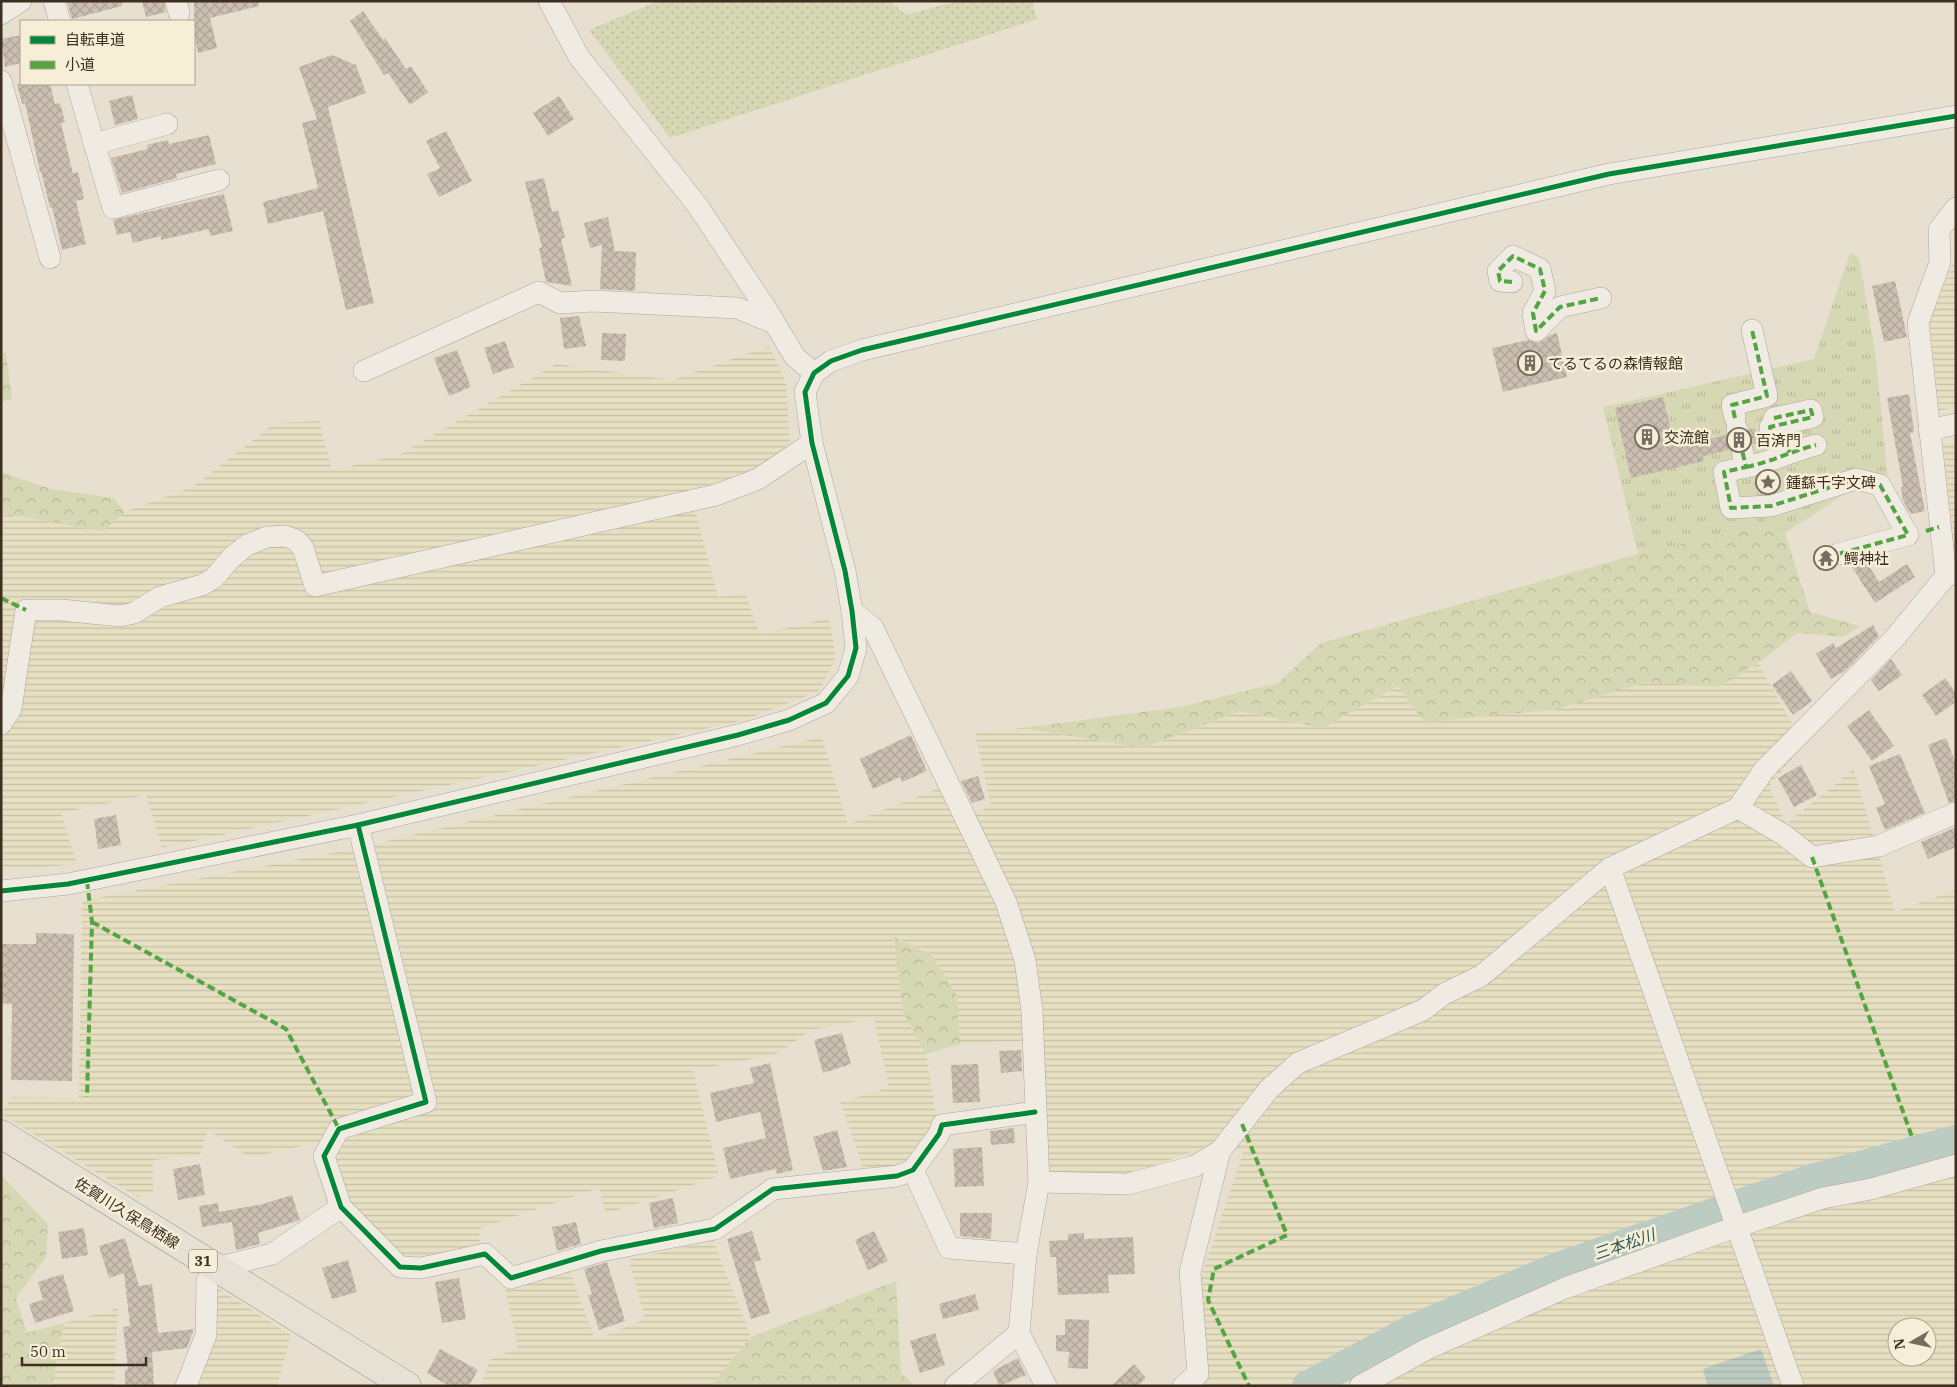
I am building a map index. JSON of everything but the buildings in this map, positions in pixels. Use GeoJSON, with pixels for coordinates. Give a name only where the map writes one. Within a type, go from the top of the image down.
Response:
{"type":"FeatureCollection","features":[{"type":"Feature","properties":{"kind":"main road","name":"佐賀川久保鳥栖線"},"geometry":{"type":"LineString","coordinates":[[1,1134],[407,1386]]}},
{"type":"Feature","properties":{"kind":"street"},"geometry":{"type":"LineString","coordinates":[[1,14],[21,1]]}},
{"type":"Feature","properties":{"kind":"street"},"geometry":{"type":"LineString","coordinates":[[54,1],[60,20]]}},
{"type":"Feature","properties":{"kind":"street"},"geometry":{"type":"LineString","coordinates":[[550,1],[579,57],[698,205],[795,357],[814,373]]}},
{"type":"Feature","properties":{"kind":"street"},"geometry":{"type":"LineString","coordinates":[[1,81],[50,258]]}},
{"type":"Feature","properties":{"kind":"street"},"geometry":{"type":"LineString","coordinates":[[77,85],[113,208],[219,180]]}},
{"type":"Feature","properties":{"kind":"street"},"geometry":{"type":"LineString","coordinates":[[1,891],[68,884],[358,825],[738,735],[789,720],[826,703],[848,676],[856,648],[845,571],[812,443],[805,392],[814,373],[831,361],[862,350],[1610,174],[1956,116]]}},
{"type":"Feature","properties":{"kind":"street"},"geometry":{"type":"LineString","coordinates":[[94,144],[167,124]]}},
{"type":"Feature","properties":{"kind":"street"},"geometry":{"type":"LineString","coordinates":[[1039,1182],[1128,1184],[1196,1166],[1220,1151],[1269,1089],[1298,1063],[1422,1010],[1444,994],[1481,976],[1610,868],[1738,808],[1764,770],[1893,640],[1951,574],[1932,529],[1929,430],[1918,323],[1940,262],[1939,230],[1956,208]]}},
{"type":"Feature","properties":{"kind":"street"},"geometry":{"type":"LineString","coordinates":[[1512,282],[1500,281],[1498,271],[1512,256],[1540,270],[1545,291],[1533,313],[1536,331],[1560,307],[1601,298]]}},
{"type":"Feature","properties":{"kind":"street"},"geometry":{"type":"LineString","coordinates":[[364,371],[539,292],[560,303],[593,301],[737,308],[774,323]]}},
{"type":"Feature","properties":{"kind":"street"},"geometry":{"type":"LineString","coordinates":[[1746,467],[1732,404],[1767,396],[1752,330]]}},
{"type":"Feature","properties":{"kind":"street"},"geometry":{"type":"LineString","coordinates":[[1774,418],[1811,410],[1813,417],[1770,427],[1772,437],[1790,452]]}},
{"type":"Feature","properties":{"kind":"street"},"geometry":{"type":"LineString","coordinates":[[1929,430],[1956,424]]}},
{"type":"Feature","properties":{"kind":"street"},"geometry":{"type":"LineString","coordinates":[[1,724],[11,709],[26,610],[61,610],[120,616],[134,613],[160,597],[202,585],[214,578],[231,558],[248,545],[267,537],[285,536],[296,540],[303,548],[315,586],[716,495],[758,479],[812,443]]}},
{"type":"Feature","properties":{"kind":"street"},"geometry":{"type":"LineString","coordinates":[[1816,445],[1790,452],[1772,461],[1724,472],[1731,508],[1771,506],[1856,479],[1880,485],[1908,535],[1838,554]]}},
{"type":"Feature","properties":{"kind":"street"},"geometry":{"type":"LineString","coordinates":[[852,611],[873,628],[1006,902],[1026,960],[1032,1011],[1039,1182],[1026,1254],[1019,1333],[1046,1386]]}},
{"type":"Feature","properties":{"kind":"street"},"geometry":{"type":"LineString","coordinates":[[1738,808],[1784,835],[1812,857],[1879,846],[1956,814]]}},
{"type":"Feature","properties":{"kind":"street"},"geometry":{"type":"LineString","coordinates":[[358,825],[426,1102],[338,1129],[324,1156],[340,1207],[400,1266],[421,1268],[485,1254],[511,1278],[601,1251],[715,1230],[773,1189],[897,1176],[913,1170],[939,1134],[942,1125],[1035,1112]]}},
{"type":"Feature","properties":{"kind":"street"},"geometry":{"type":"LineString","coordinates":[[1610,868],[1793,1386]]}},
{"type":"Feature","properties":{"kind":"street"},"geometry":{"type":"LineString","coordinates":[[1183,1386],[1198,1374],[1190,1272],[1220,1151]]}},
{"type":"Feature","properties":{"kind":"street"},"geometry":{"type":"LineString","coordinates":[[1360,1386],[1427,1349],[1565,1288],[1823,1198],[1871,1189],[1956,1165]]}},
{"type":"Feature","properties":{"kind":"street"},"geometry":{"type":"LineString","coordinates":[[913,1170],[949,1248],[1026,1254]]}},
{"type":"Feature","properties":{"kind":"street"},"geometry":{"type":"LineString","coordinates":[[186,1386],[206,1335],[207,1280],[216,1268],[272,1254],[340,1207]]}},
{"type":"Feature","properties":{"kind":"street"},"geometry":{"type":"LineString","coordinates":[[955,1386],[1019,1333]]}},
{"type":"Feature","properties":{"kind":"shaded area"},"geometry":{"type":"Polygon","coordinates":[[[1956,256],[1956,407],[1939,411],[1929,320],[1956,256]]]}},
{"type":"Feature","properties":{"kind":"shaded area"},"geometry":{"type":"Polygon","coordinates":[[[769,346],[786,382],[790,443],[755,472],[690,490],[718,597],[745,593],[760,634],[829,618],[836,658],[819,691],[745,720],[162,848],[146,795],[61,813],[77,864],[1,871],[1,513],[102,531],[125,512],[193,487],[275,423],[319,421],[332,470],[399,455],[556,364],[673,380],[769,346]]]}},
{"type":"Feature","properties":{"kind":"shaded area"},"geometry":{"type":"Polygon","coordinates":[[[1956,443],[1956,559],[1943,446],[1956,443]]]}},
{"type":"Feature","properties":{"kind":"shaded area"},"geometry":{"type":"Polygon","coordinates":[[[1758,663],[1804,745],[1769,786],[1786,824],[1854,769],[1895,912],[1955,890],[1956,1130],[1807,1167],[1479,1284],[1294,1386],[1201,1386],[1207,1381],[1198,1286],[1244,1150],[1213,1144],[1126,1176],[1045,1176],[1038,1040],[960,1044],[957,996],[933,956],[895,937],[903,1012],[926,1054],[938,1126],[905,1169],[865,1173],[840,1102],[889,1088],[874,1018],[812,1030],[774,1055],[693,1070],[719,1176],[606,1214],[599,1188],[479,1229],[480,1246],[409,1260],[346,1203],[324,1141],[250,1158],[208,1130],[200,1155],[153,1160],[153,1194],[137,1197],[1,1114],[11,1097],[79,1098],[82,901],[358,848],[822,737],[848,824],[942,787],[961,817],[991,807],[975,733],[1023,728],[1143,748],[1240,711],[1322,728],[1398,686],[1554,710],[1647,682],[1718,687],[1758,663]]]}},
{"type":"Feature","properties":{"kind":"shaded area"},"geometry":{"type":"Polygon","coordinates":[[[1956,1159],[1956,1386],[1348,1386],[1425,1341],[1956,1159]]]}},
{"type":"Feature","properties":{"kind":"shaded area"},"geometry":{"type":"Polygon","coordinates":[[[713,1240],[751,1337],[711,1386],[480,1386],[490,1360],[518,1347],[505,1289],[570,1271],[595,1340],[645,1319],[629,1260],[713,1240]]]}},
{"type":"Feature","properties":{"kind":"shaded area"},"geometry":{"type":"Polygon","coordinates":[[[214,1286],[291,1335],[277,1386],[194,1386],[214,1286]]]}},
{"type":"Feature","properties":{"kind":"shaded area"},"geometry":{"type":"Polygon","coordinates":[[[118,1308],[114,1386],[52,1386],[64,1323],[118,1308]]]}},
{"type":"Feature","properties":{"kind":"shaded area"},"geometry":{"type":"Polygon","coordinates":[[[1761,1349],[1774,1386],[1708,1386],[1703,1369],[1761,1349]]]}},
{"type":"Feature","properties":{"kind":"green space"},"geometry":{"type":"Polygon","coordinates":[[[658,1],[890,1],[906,15],[957,1],[1032,1],[1037,19],[670,138],[589,30],[658,1]]]}},
{"type":"Feature","properties":{"kind":"green space"},"geometry":{"type":"Polygon","coordinates":[[[1850,253],[1859,258],[1876,358],[1889,493],[1860,484],[1785,533],[1761,525],[1638,554],[1603,407],[1814,359],[1850,253]]]}},
{"type":"Feature","properties":{"kind":"green space"},"geometry":{"type":"Polygon","coordinates":[[[6,353],[12,400],[1,401],[1,354],[6,353]]]}},
{"type":"Feature","properties":{"kind":"green space"},"geometry":{"type":"Polygon","coordinates":[[[1,472],[51,489],[114,498],[125,512],[102,531],[1,513],[1,472]]]}},
{"type":"Feature","properties":{"kind":"green space"},"geometry":{"type":"Polygon","coordinates":[[[1761,525],[1785,533],[1810,612],[1860,626],[1843,637],[1797,633],[1758,663],[1718,687],[1647,682],[1554,710],[1424,722],[1398,686],[1322,728],[1240,711],[1143,748],[1023,728],[1180,707],[1278,683],[1321,643],[1638,554],[1761,525]]]}},
{"type":"Feature","properties":{"kind":"green space"},"geometry":{"type":"Polygon","coordinates":[[[894,937],[933,956],[957,996],[960,1044],[926,1054],[903,1012],[894,937]]]}},
{"type":"Feature","properties":{"kind":"green space"},"geometry":{"type":"Polygon","coordinates":[[[1,1175],[48,1224],[46,1257],[16,1298],[27,1333],[64,1323],[52,1386],[1,1386],[1,1175]]]}},
{"type":"Feature","properties":{"kind":"green space"},"geometry":{"type":"Polygon","coordinates":[[[896,1281],[901,1373],[915,1386],[711,1386],[751,1337],[896,1281]]]}},
{"type":"Feature","properties":{"kind":"waterway","name":"三本松川"},"geometry":{"type":"LineString","coordinates":[[1307,1386],[1413,1329],[1556,1268],[1812,1179],[1956,1140]]}},
{"type":"Feature","properties":{"kind":"marked path"},"geometry":{"type":"LineString","coordinates":[[1512,282],[1500,281],[1498,271],[1513,256],[1540,269],[1545,291],[1533,313],[1536,331],[1560,307],[1601,298]]}},
{"type":"Feature","properties":{"kind":"marked path"},"geometry":{"type":"LineString","coordinates":[[1735,418],[1732,405],[1767,396],[1752,330]]}},
{"type":"Feature","properties":{"kind":"marked path"},"geometry":{"type":"LineString","coordinates":[[1774,418],[1811,410],[1813,417],[1770,427],[1772,437],[1790,452]]}},
{"type":"Feature","properties":{"kind":"marked path"},"geometry":{"type":"LineString","coordinates":[[1737,429],[1746,467],[1724,472],[1731,508],[1771,506],[1856,479],[1880,485],[1908,535],[1838,554]]}},
{"type":"Feature","properties":{"kind":"marked path"},"geometry":{"type":"LineString","coordinates":[[1746,467],[1816,445]]}},
{"type":"Feature","properties":{"kind":"marked path"},"geometry":{"type":"LineString","coordinates":[[1926,531],[1939,527]]}},
{"type":"Feature","properties":{"kind":"marked path"},"geometry":{"type":"LineString","coordinates":[[1,598],[26,610]]}},
{"type":"Feature","properties":{"kind":"marked path"},"geometry":{"type":"LineString","coordinates":[[1812,857],[1912,1137]]}},
{"type":"Feature","properties":{"kind":"marked path"},"geometry":{"type":"LineString","coordinates":[[87,881],[92,922],[87,1097]]}},
{"type":"Feature","properties":{"kind":"marked path"},"geometry":{"type":"LineString","coordinates":[[92,922],[286,1029],[339,1129]]}},
{"type":"Feature","properties":{"kind":"marked path"},"geometry":{"type":"LineString","coordinates":[[1242,1124],[1287,1235],[1214,1269],[1208,1300],[1249,1386]]}},
{"type":"Feature","properties":{"kind":"cycle path"},"geometry":{"type":"LineString","coordinates":[[1,891],[68,884],[358,825],[738,735],[789,720],[826,703],[848,676],[856,648],[845,571],[812,443],[805,392],[814,373],[831,361],[862,350],[1609,174],[1956,116]]}},
{"type":"Feature","properties":{"kind":"cycle path"},"geometry":{"type":"LineString","coordinates":[[358,825],[426,1102],[339,1129],[324,1156],[341,1207],[400,1267],[421,1268],[485,1254],[511,1278],[601,1251],[715,1229],[773,1189],[897,1176],[913,1170],[939,1134],[942,1125],[1035,1112]]}},
{"type":"Feature","properties":{"kind":"place","name":"てるてるの森情報館"},"geometry":{"type":"Point","coordinates":[1530,363]}},
{"type":"Feature","properties":{"kind":"place","name":"交流館"},"geometry":{"type":"Point","coordinates":[1647,437]}},
{"type":"Feature","properties":{"kind":"place","name":"百済門"},"geometry":{"type":"Point","coordinates":[1739,440]}},
{"type":"Feature","properties":{"kind":"place","name":"鍾繇千字文碑"},"geometry":{"type":"Point","coordinates":[1768,482]}},
{"type":"Feature","properties":{"kind":"place","name":"鰐神社"},"geometry":{"type":"Point","coordinates":[1826,558]}}]}
